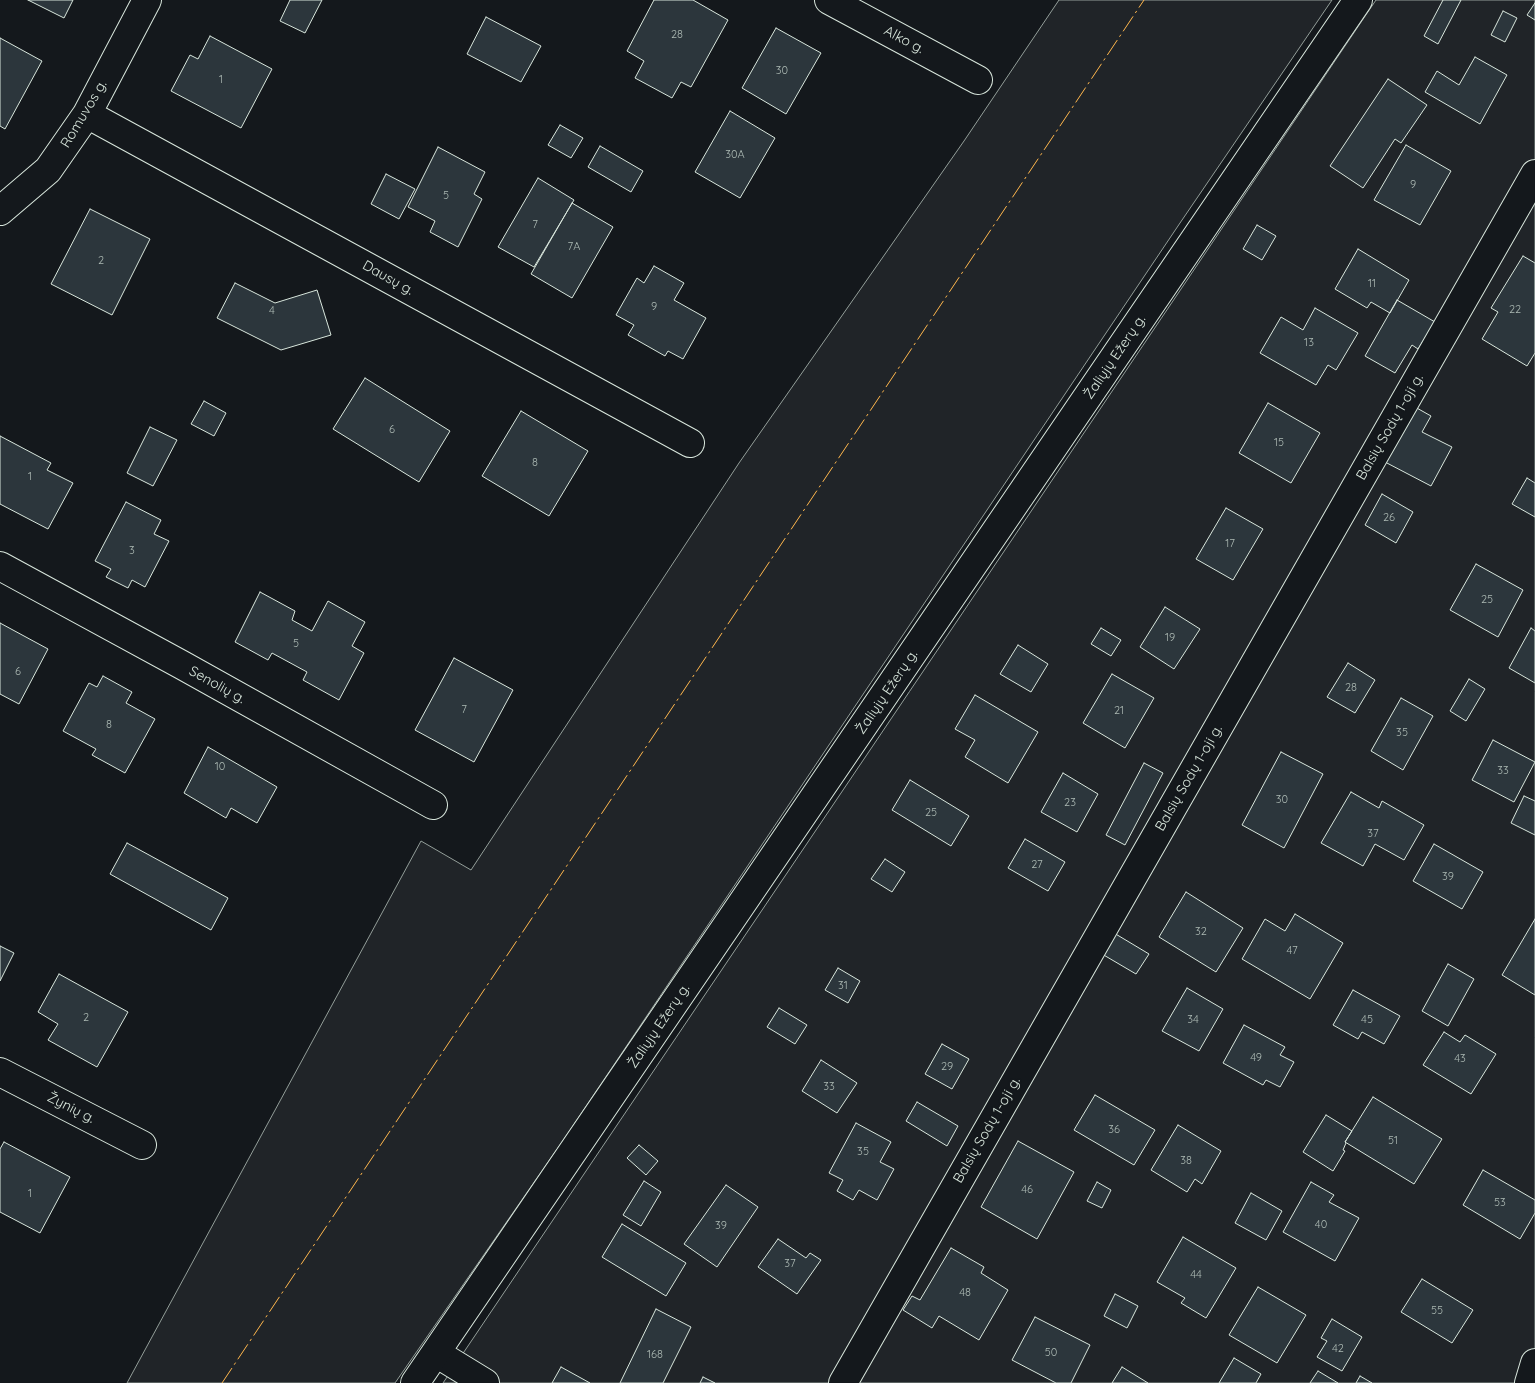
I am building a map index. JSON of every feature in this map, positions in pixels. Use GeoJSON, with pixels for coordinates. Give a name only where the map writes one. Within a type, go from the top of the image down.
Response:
{"type":"FeatureCollection","features":[{"type":"Feature","properties":{"kind":"street","name":"Romuvos g."},"geometry":{"type":"LineString","coordinates":[[0,211],[48,170],[87,114],[147,0]]}},
{"type":"Feature","properties":{"kind":"street","name":"Alko g."},"geometry":{"type":"LineString","coordinates":[[829,0],[978,80]]}},
{"type":"Feature","properties":{"kind":"street","name":"Žaliųjų Ežerų g."},"geometry":{"type":"LineString","coordinates":[[415,1383],[1358,0]]}},
{"type":"Feature","properties":{"kind":"street","name":"Dausų g."},"geometry":{"type":"LineString","coordinates":[[87,114],[690,443]]}},
{"type":"Feature","properties":{"kind":"street","name":"Balsių Sodų 1-oji g."},"geometry":{"type":"LineString","coordinates":[[843,1383],[1535,174]]}},
{"type":"Feature","properties":{"kind":"street","name":"Senolių g."},"geometry":{"type":"LineString","coordinates":[[0,566],[434,805]]}},
{"type":"Feature","properties":{"kind":"street","name":"Žynių g."},"geometry":{"type":"LineString","coordinates":[[0,1072],[142,1145]]}},
{"type":"Feature","properties":{"kind":"street"},"geometry":{"type":"LineString","coordinates":[[436,1353],[485,1383]]}},
{"type":"Feature","properties":{"kind":"street"},"geometry":{"type":"LineString","coordinates":[[1529,1383],[1535,1363]]}},
{"type":"Feature","properties":{"kind":"shaded area"},"geometry":{"type":"Polygon","coordinates":[[[1059,0],[1332,0],[562,1142],[395,1383],[127,1383],[421,841],[471,870],[739,463],[964,141],[1059,0]]]}},
{"type":"Feature","properties":{"kind":"shaded area"},"geometry":{"type":"Polygon","coordinates":[[[1376,0],[1535,0],[1535,1383],[443,1383],[1376,0]]]}},
{"type":"Feature","properties":{"kind":"building"},"geometry":{"type":"Polygon","coordinates":[[[28,0],[73,0],[64,18],[28,0]]]}},
{"type":"Feature","properties":{"kind":"building"},"geometry":{"type":"Polygon","coordinates":[[[290,0],[322,0],[305,33],[280,21],[290,0]]]}},
{"type":"Feature","properties":{"kind":"building"},"geometry":{"type":"Polygon","coordinates":[[[654,0],[693,0],[728,20],[691,87],[681,82],[672,98],[635,78],[644,61],[627,51],[654,0]]]}},
{"type":"Feature","properties":{"kind":"building"},"geometry":{"type":"Polygon","coordinates":[[[1443,0],[1461,0],[1438,44],[1424,36],[1443,0]]]}},
{"type":"Feature","properties":{"kind":"building"},"geometry":{"type":"Polygon","coordinates":[[[1535,3],[1535,20],[1527,15],[1535,3]]]}},
{"type":"Feature","properties":{"kind":"building"},"geometry":{"type":"Polygon","coordinates":[[[1503,11],[1517,18],[1505,42],[1491,35],[1503,11]]]}},
{"type":"Feature","properties":{"kind":"building"},"geometry":{"type":"Polygon","coordinates":[[[486,17],[541,46],[521,82],[467,54],[486,17]]]}},
{"type":"Feature","properties":{"kind":"building"},"geometry":{"type":"Polygon","coordinates":[[[776,28],[821,53],[786,114],[742,88],[776,28]]]}},
{"type":"Feature","properties":{"kind":"building"},"geometry":{"type":"Polygon","coordinates":[[[210,36],[272,69],[241,128],[171,91],[190,55],[198,59],[210,36]]]}},
{"type":"Feature","properties":{"kind":"building"},"geometry":{"type":"Polygon","coordinates":[[[0,38],[42,61],[5,129],[0,126],[0,38]]]}},
{"type":"Feature","properties":{"kind":"building"},"geometry":{"type":"Polygon","coordinates":[[[1475,57],[1507,75],[1480,124],[1425,92],[1437,71],[1459,85],[1475,57]]]}},
{"type":"Feature","properties":{"kind":"building"},"geometry":{"type":"Polygon","coordinates":[[[1388,79],[1427,105],[1401,143],[1395,139],[1363,188],[1330,166],[1388,79]]]}},
{"type":"Feature","properties":{"kind":"building"},"geometry":{"type":"Polygon","coordinates":[[[730,111],[775,138],[740,198],[695,172],[730,111]]]}},
{"type":"Feature","properties":{"kind":"building"},"geometry":{"type":"Polygon","coordinates":[[[560,125],[583,138],[571,158],[548,145],[560,125]]]}},
{"type":"Feature","properties":{"kind":"building"},"geometry":{"type":"Polygon","coordinates":[[[1406,145],[1451,171],[1420,225],[1374,200],[1406,145]]]}},
{"type":"Feature","properties":{"kind":"building"},"geometry":{"type":"Polygon","coordinates":[[[600,146],[643,171],[631,192],[588,167],[600,146]]]}},
{"type":"Feature","properties":{"kind":"building"},"geometry":{"type":"Polygon","coordinates":[[[438,147],[485,172],[474,194],[482,199],[458,247],[430,232],[435,221],[408,207],[438,147]]]}},
{"type":"Feature","properties":{"kind":"building"},"geometry":{"type":"Polygon","coordinates":[[[386,174],[415,189],[399,219],[371,204],[386,174]]]}},
{"type":"Feature","properties":{"kind":"building"},"geometry":{"type":"Polygon","coordinates":[[[538,178],[574,200],[534,267],[498,247],[538,178]]]}},
{"type":"Feature","properties":{"kind":"building"},"geometry":{"type":"Polygon","coordinates":[[[572,203],[613,227],[572,298],[531,274],[572,203]]]}},
{"type":"Feature","properties":{"kind":"building"},"geometry":{"type":"Polygon","coordinates":[[[90,209],[150,239],[112,315],[51,284],[90,209]]]}},
{"type":"Feature","properties":{"kind":"building"},"geometry":{"type":"Polygon","coordinates":[[[1257,225],[1276,236],[1262,260],[1243,249],[1257,225]]]}},
{"type":"Feature","properties":{"kind":"building"},"geometry":{"type":"Polygon","coordinates":[[[1358,249],[1409,280],[1390,313],[1371,302],[1367,308],[1335,289],[1358,249]]]}},
{"type":"Feature","properties":{"kind":"building"},"geometry":{"type":"Polygon","coordinates":[[[1523,256],[1535,263],[1535,353],[1527,366],[1482,339],[1498,312],[1491,308],[1523,256]]]}},
{"type":"Feature","properties":{"kind":"building"},"geometry":{"type":"Polygon","coordinates":[[[654,266],[684,283],[674,300],[706,318],[683,359],[668,351],[665,356],[628,335],[634,325],[616,315],[637,278],[644,283],[654,266]]]}},
{"type":"Feature","properties":{"kind":"building"},"geometry":{"type":"Polygon","coordinates":[[[235,283],[275,303],[317,290],[331,335],[281,350],[217,318],[235,283]]]}},
{"type":"Feature","properties":{"kind":"building"},"geometry":{"type":"Polygon","coordinates":[[[1397,300],[1435,322],[1418,349],[1412,345],[1395,373],[1365,356],[1397,300]]]}},
{"type":"Feature","properties":{"kind":"building"},"geometry":{"type":"Polygon","coordinates":[[[1315,308],[1358,333],[1336,370],[1328,365],[1316,385],[1260,353],[1281,317],[1303,330],[1315,308]]]}},
{"type":"Feature","properties":{"kind":"building"},"geometry":{"type":"Polygon","coordinates":[[[365,378],[450,431],[419,482],[333,429],[365,378]]]}},
{"type":"Feature","properties":{"kind":"building"},"geometry":{"type":"Polygon","coordinates":[[[204,401],[226,413],[214,436],[191,424],[204,401]]]}},
{"type":"Feature","properties":{"kind":"building"},"geometry":{"type":"Polygon","coordinates":[[[1268,403],[1320,433],[1291,483],[1239,453],[1268,403]]]}},
{"type":"Feature","properties":{"kind":"building"},"geometry":{"type":"Polygon","coordinates":[[[1415,407],[1431,416],[1422,432],[1452,447],[1431,486],[1385,462],[1415,407]]]}},
{"type":"Feature","properties":{"kind":"building"},"geometry":{"type":"Polygon","coordinates":[[[521,411],[588,451],[549,516],[482,476],[521,411]]]}},
{"type":"Feature","properties":{"kind":"building"},"geometry":{"type":"Polygon","coordinates":[[[150,427],[177,440],[153,486],[127,473],[150,427]]]}},
{"type":"Feature","properties":{"kind":"building"},"geometry":{"type":"Polygon","coordinates":[[[0,436],[51,463],[47,470],[73,483],[48,529],[0,504],[0,436]]]}},
{"type":"Feature","properties":{"kind":"building"},"geometry":{"type":"Polygon","coordinates":[[[1527,478],[1535,483],[1535,517],[1512,504],[1527,478]]]}},
{"type":"Feature","properties":{"kind":"building"},"geometry":{"type":"Polygon","coordinates":[[[1382,494],[1413,512],[1396,543],[1365,525],[1382,494]]]}},
{"type":"Feature","properties":{"kind":"building"},"geometry":{"type":"Polygon","coordinates":[[[126,502],[161,520],[154,534],[169,541],[145,587],[132,580],[128,588],[106,577],[111,569],[95,561],[126,502]]]}},
{"type":"Feature","properties":{"kind":"building"},"geometry":{"type":"Polygon","coordinates":[[[1226,508],[1263,529],[1233,580],[1196,559],[1226,508]]]}},
{"type":"Feature","properties":{"kind":"building"},"geometry":{"type":"Polygon","coordinates":[[[1476,564],[1523,590],[1498,637],[1450,610],[1476,564]]]}},
{"type":"Feature","properties":{"kind":"building"},"geometry":{"type":"Polygon","coordinates":[[[260,592],[295,611],[292,620],[312,631],[328,601],[365,622],[352,646],[364,653],[339,700],[303,680],[307,672],[272,653],[268,660],[235,642],[260,592]]]}},
{"type":"Feature","properties":{"kind":"building"},"geometry":{"type":"Polygon","coordinates":[[[1165,607],[1200,629],[1174,669],[1140,647],[1165,607]]]}},
{"type":"Feature","properties":{"kind":"building"},"geometry":{"type":"Polygon","coordinates":[[[0,623],[48,649],[19,704],[0,694],[0,623]]]}},
{"type":"Feature","properties":{"kind":"building"},"geometry":{"type":"Polygon","coordinates":[[[1101,628],[1121,640],[1111,656],[1091,644],[1101,628]]]}},
{"type":"Feature","properties":{"kind":"building"},"geometry":{"type":"Polygon","coordinates":[[[1531,628],[1535,631],[1535,683],[1509,668],[1531,628]]]}},
{"type":"Feature","properties":{"kind":"building"},"geometry":{"type":"Polygon","coordinates":[[[1018,645],[1048,664],[1031,692],[1000,674],[1018,645]]]}},
{"type":"Feature","properties":{"kind":"building"},"geometry":{"type":"Polygon","coordinates":[[[454,658],[513,690],[474,762],[415,730],[454,658]]]}},
{"type":"Feature","properties":{"kind":"building"},"geometry":{"type":"Polygon","coordinates":[[[1348,663],[1375,680],[1355,713],[1327,697],[1348,663]]]}},
{"type":"Feature","properties":{"kind":"building"},"geometry":{"type":"Polygon","coordinates":[[[1112,674],[1154,698],[1125,748],[1083,723],[1112,674]]]}},
{"type":"Feature","properties":{"kind":"building"},"geometry":{"type":"Polygon","coordinates":[[[103,676],[132,692],[126,703],[155,719],[125,773],[92,755],[96,749],[63,731],[89,683],[97,687],[103,676]]]}},
{"type":"Feature","properties":{"kind":"building"},"geometry":{"type":"Polygon","coordinates":[[[1469,679],[1485,689],[1466,721],[1450,711],[1469,679]]]}},
{"type":"Feature","properties":{"kind":"building"},"geometry":{"type":"Polygon","coordinates":[[[975,695],[1038,732],[1008,783],[965,757],[975,740],[955,729],[975,695]]]}},
{"type":"Feature","properties":{"kind":"building"},"geometry":{"type":"Polygon","coordinates":[[[1401,698],[1433,716],[1403,770],[1371,751],[1401,698]]]}},
{"type":"Feature","properties":{"kind":"building"},"geometry":{"type":"Polygon","coordinates":[[[1493,740],[1535,762],[1514,802],[1472,780],[1493,740]]]}},
{"type":"Feature","properties":{"kind":"building"},"geometry":{"type":"Polygon","coordinates":[[[208,747],[277,787],[257,823],[231,808],[226,818],[184,793],[208,747]]]}},
{"type":"Feature","properties":{"kind":"building"},"geometry":{"type":"Polygon","coordinates":[[[1281,752],[1323,774],[1284,848],[1242,825],[1281,752]]]}},
{"type":"Feature","properties":{"kind":"building"},"geometry":{"type":"Polygon","coordinates":[[[1144,763],[1163,773],[1125,845],[1106,835],[1144,763]]]}},
{"type":"Feature","properties":{"kind":"building"},"geometry":{"type":"Polygon","coordinates":[[[1063,773],[1098,794],[1077,832],[1041,812],[1063,773]]]}},
{"type":"Feature","properties":{"kind":"building"},"geometry":{"type":"Polygon","coordinates":[[[910,780],[969,816],[951,846],[892,810],[910,780]]]}},
{"type":"Feature","properties":{"kind":"building"},"geometry":{"type":"Polygon","coordinates":[[[1351,792],[1379,808],[1382,801],[1424,825],[1404,860],[1375,844],[1363,866],[1321,843],[1351,792]]]}},
{"type":"Feature","properties":{"kind":"building"},"geometry":{"type":"Polygon","coordinates":[[[1524,796],[1535,801],[1535,835],[1511,823],[1524,796]]]}},
{"type":"Feature","properties":{"kind":"building"},"geometry":{"type":"Polygon","coordinates":[[[1025,839],[1065,862],[1048,891],[1008,868],[1025,839]]]}},
{"type":"Feature","properties":{"kind":"building"},"geometry":{"type":"Polygon","coordinates":[[[127,843],[228,898],[211,930],[110,874],[127,843]]]}},
{"type":"Feature","properties":{"kind":"building"},"geometry":{"type":"Polygon","coordinates":[[[1434,844],[1483,872],[1462,909],[1413,881],[1434,844]]]}},
{"type":"Feature","properties":{"kind":"building"},"geometry":{"type":"Polygon","coordinates":[[[885,859],[905,872],[892,892],[871,879],[885,859]]]}},
{"type":"Feature","properties":{"kind":"building"},"geometry":{"type":"Polygon","coordinates":[[[1186,892],[1243,928],[1216,972],[1159,937],[1186,892]]]}},
{"type":"Feature","properties":{"kind":"building"},"geometry":{"type":"Polygon","coordinates":[[[1295,914],[1343,943],[1310,999],[1242,959],[1265,919],[1285,931],[1295,914]]]}},
{"type":"Feature","properties":{"kind":"building"},"geometry":{"type":"Polygon","coordinates":[[[1535,919],[1535,995],[1502,975],[1535,919]]]}},
{"type":"Feature","properties":{"kind":"building"},"geometry":{"type":"Polygon","coordinates":[[[1114,933],[1149,954],[1136,974],[1102,954],[1114,933]]]}},
{"type":"Feature","properties":{"kind":"building"},"geometry":{"type":"Polygon","coordinates":[[[0,946],[14,953],[0,981],[0,946]]]}},
{"type":"Feature","properties":{"kind":"building"},"geometry":{"type":"Polygon","coordinates":[[[1448,964],[1474,979],[1448,1026],[1422,1011],[1448,964]]]}},
{"type":"Feature","properties":{"kind":"building"},"geometry":{"type":"Polygon","coordinates":[[[838,968],[860,981],[848,1003],[825,990],[838,968]]]}},
{"type":"Feature","properties":{"kind":"building"},"geometry":{"type":"Polygon","coordinates":[[[59,974],[128,1012],[97,1067],[48,1040],[58,1024],[38,1012],[59,974]]]}},
{"type":"Feature","properties":{"kind":"building"},"geometry":{"type":"Polygon","coordinates":[[[1187,988],[1223,1009],[1199,1051],[1162,1031],[1187,988]]]}},
{"type":"Feature","properties":{"kind":"building"},"geometry":{"type":"Polygon","coordinates":[[[1353,990],[1400,1016],[1384,1044],[1362,1032],[1358,1039],[1333,1025],[1353,990]]]}},
{"type":"Feature","properties":{"kind":"building"},"geometry":{"type":"Polygon","coordinates":[[[779,1008],[807,1025],[795,1044],[767,1027],[779,1008]]]}},
{"type":"Feature","properties":{"kind":"building"},"geometry":{"type":"Polygon","coordinates":[[[1244,1025],[1285,1047],[1280,1055],[1294,1062],[1280,1087],[1266,1080],[1263,1085],[1223,1063],[1244,1025]]]}},
{"type":"Feature","properties":{"kind":"building"},"geometry":{"type":"Polygon","coordinates":[[[1444,1032],[1460,1042],[1465,1035],[1496,1054],[1471,1094],[1423,1065],[1444,1032]]]}},
{"type":"Feature","properties":{"kind":"building"},"geometry":{"type":"Polygon","coordinates":[[[942,1044],[969,1059],[952,1089],[925,1074],[942,1044]]]}},
{"type":"Feature","properties":{"kind":"building"},"geometry":{"type":"Polygon","coordinates":[[[821,1060],[857,1083],[837,1113],[802,1091],[821,1060]]]}},
{"type":"Feature","properties":{"kind":"building"},"geometry":{"type":"Polygon","coordinates":[[[1095,1095],[1155,1130],[1134,1165],[1074,1130],[1095,1095]]]}},
{"type":"Feature","properties":{"kind":"building"},"geometry":{"type":"Polygon","coordinates":[[[1373,1097],[1442,1139],[1414,1184],[1345,1142],[1373,1097]]]}},
{"type":"Feature","properties":{"kind":"building"},"geometry":{"type":"Polygon","coordinates":[[[917,1102],[958,1126],[947,1146],[906,1121],[917,1102]]]}},
{"type":"Feature","properties":{"kind":"building"},"geometry":{"type":"Polygon","coordinates":[[[1326,1115],[1352,1131],[1345,1142],[1343,1150],[1345,1151],[1333,1171],[1303,1152],[1326,1115]]]}},
{"type":"Feature","properties":{"kind":"building"},"geometry":{"type":"Polygon","coordinates":[[[856,1123],[891,1142],[880,1162],[894,1169],[877,1200],[859,1190],[853,1200],[837,1191],[843,1180],[829,1173],[856,1123]]]}},
{"type":"Feature","properties":{"kind":"building"},"geometry":{"type":"Polygon","coordinates":[[[1178,1125],[1221,1151],[1202,1184],[1195,1179],[1187,1192],[1151,1170],[1178,1125]]]}},
{"type":"Feature","properties":{"kind":"building"},"geometry":{"type":"Polygon","coordinates":[[[1018,1141],[1074,1172],[1037,1239],[981,1207],[1018,1141]]]}},
{"type":"Feature","properties":{"kind":"building"},"geometry":{"type":"Polygon","coordinates":[[[4,1142],[70,1177],[40,1233],[0,1212],[0,1149],[4,1142]]]}},
{"type":"Feature","properties":{"kind":"building"},"geometry":{"type":"Polygon","coordinates":[[[639,1145],[658,1161],[646,1175],[627,1158],[639,1145]]]}},
{"type":"Feature","properties":{"kind":"building"},"geometry":{"type":"Polygon","coordinates":[[[1483,1170],[1535,1200],[1535,1213],[1520,1239],[1463,1205],[1483,1170]]]}},
{"type":"Feature","properties":{"kind":"building"},"geometry":{"type":"Polygon","coordinates":[[[644,1181],[661,1192],[641,1226],[623,1215],[644,1181]]]}},
{"type":"Feature","properties":{"kind":"building"},"geometry":{"type":"Polygon","coordinates":[[[1097,1182],[1111,1190],[1102,1208],[1087,1201],[1097,1182]]]}},
{"type":"Feature","properties":{"kind":"building"},"geometry":{"type":"Polygon","coordinates":[[[1311,1182],[1334,1195],[1329,1202],[1359,1218],[1335,1261],[1283,1232],[1311,1182]]]}},
{"type":"Feature","properties":{"kind":"building"},"geometry":{"type":"Polygon","coordinates":[[[726,1185],[758,1207],[717,1267],[684,1244],[726,1185]]]}},
{"type":"Feature","properties":{"kind":"building"},"geometry":{"type":"Polygon","coordinates":[[[1251,1193],[1282,1211],[1266,1240],[1235,1223],[1251,1193]]]}},
{"type":"Feature","properties":{"kind":"building"},"geometry":{"type":"Polygon","coordinates":[[[622,1224],[686,1263],[666,1296],[602,1257],[622,1224]]]}},
{"type":"Feature","properties":{"kind":"building"},"geometry":{"type":"Polygon","coordinates":[[[1183,1237],[1236,1268],[1206,1318],[1181,1303],[1185,1298],[1157,1282],[1183,1237]]]}},
{"type":"Feature","properties":{"kind":"building"},"geometry":{"type":"Polygon","coordinates":[[[778,1239],[806,1258],[810,1253],[821,1260],[797,1294],[758,1267],[778,1239]]]}},
{"type":"Feature","properties":{"kind":"building"},"geometry":{"type":"Polygon","coordinates":[[[951,1248],[984,1267],[981,1273],[1008,1290],[979,1340],[939,1316],[932,1328],[903,1310],[912,1296],[920,1300],[951,1248]]]}},
{"type":"Feature","properties":{"kind":"building"},"geometry":{"type":"Polygon","coordinates":[[[1422,1279],[1473,1310],[1452,1343],[1401,1312],[1422,1279]]]}},
{"type":"Feature","properties":{"kind":"building"},"geometry":{"type":"Polygon","coordinates":[[[1258,1287],[1306,1315],[1277,1363],[1229,1335],[1258,1287]]]}},
{"type":"Feature","properties":{"kind":"building"},"geometry":{"type":"Polygon","coordinates":[[[1115,1294],[1138,1306],[1127,1328],[1104,1316],[1115,1294]]]}},
{"type":"Feature","properties":{"kind":"building"},"geometry":{"type":"Polygon","coordinates":[[[656,1309],[691,1327],[663,1383],[620,1383],[656,1309]]]}},
{"type":"Feature","properties":{"kind":"building"},"geometry":{"type":"Polygon","coordinates":[[[1035,1317],[1090,1345],[1071,1383],[1056,1383],[1012,1360],[1035,1317]]]}},
{"type":"Feature","properties":{"kind":"building"},"geometry":{"type":"Polygon","coordinates":[[[1332,1319],[1362,1337],[1342,1371],[1317,1357],[1327,1341],[1321,1338],[1332,1319]]]}},
{"type":"Feature","properties":{"kind":"building"},"geometry":{"type":"Polygon","coordinates":[[[1234,1358],[1261,1374],[1256,1383],[1219,1383],[1234,1358]]]}},
{"type":"Feature","properties":{"kind":"building"},"geometry":{"type":"Polygon","coordinates":[[[561,1367],[590,1383],[552,1383],[561,1367]]]}},
{"type":"Feature","properties":{"kind":"building"},"geometry":{"type":"Polygon","coordinates":[[[1122,1367],[1148,1383],[1112,1383],[1122,1367]]]}},
{"type":"Feature","properties":{"kind":"building"},"geometry":{"type":"Polygon","coordinates":[[[1318,1371],[1338,1383],[1310,1383],[1318,1371]]]}},
{"type":"Feature","properties":{"kind":"building"},"geometry":{"type":"Polygon","coordinates":[[[1360,1376],[1372,1383],[1356,1383],[1360,1376]]]}},
{"type":"Feature","properties":{"kind":"building"},"geometry":{"type":"Polygon","coordinates":[[[703,1377],[715,1383],[700,1383],[703,1377]]]}},
{"type":"Feature","properties":{"kind":"power"},"geometry":{"type":"LineString","coordinates":[[222,1383],[1144,0]]}}]}
